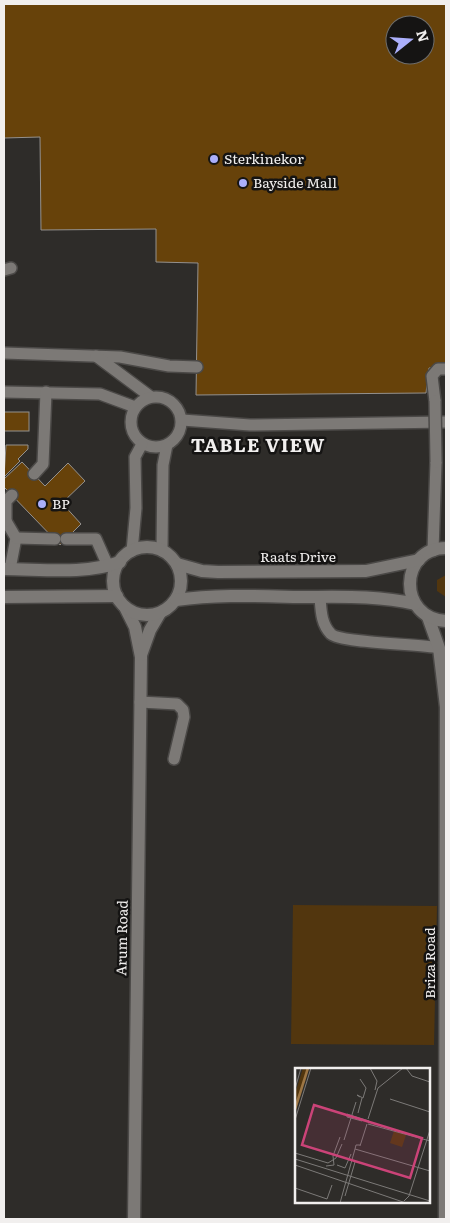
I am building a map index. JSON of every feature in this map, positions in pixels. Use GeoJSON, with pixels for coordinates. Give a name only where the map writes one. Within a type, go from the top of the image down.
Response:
{"type":"FeatureCollection","features":[{"type":"Feature","properties":{"kind":"street"},"geometry":{"type":"LineString","coordinates":[[7,569],[89,569],[114,564],[132,551],[150,547],[162,550],[177,564],[180,571],[181,586],[176,600]]}},
{"type":"Feature","properties":{"kind":"street","name":"Raats Drive"},"geometry":{"type":"LineString","coordinates":[[177,564],[193,569],[218,572],[366,572],[419,560],[433,551],[446,548]]}},
{"type":"Feature","properties":{"kind":"street"},"geometry":{"type":"LineString","coordinates":[[419,560],[410,577],[411,595],[415,604],[428,617],[446,622]]}},
{"type":"Feature","properties":{"kind":"street"},"geometry":{"type":"LineString","coordinates":[[114,564],[117,596],[125,607],[142,615],[160,613],[176,600],[204,596],[396,599],[415,604]]}},
{"type":"Feature","properties":{"kind":"street"},"geometry":{"type":"LineString","coordinates":[[4,597],[117,596]]}},
{"type":"Feature","properties":{"kind":"street","name":"Arum Road"},"geometry":{"type":"LineString","coordinates":[[125,607],[134,628],[140,657],[134,1219]]}},
{"type":"Feature","properties":{"kind":"street","name":"Arum Road"},"geometry":{"type":"LineString","coordinates":[[140,657],[150,630],[160,613]]}},
{"type":"Feature","properties":{"kind":"street","name":"Briza Road"},"geometry":{"type":"LineString","coordinates":[[428,617],[439,648],[446,707]]}},
{"type":"Feature","properties":{"kind":"street","name":"Briza Road"},"geometry":{"type":"LineString","coordinates":[[445,1219],[446,703]]}},
{"type":"Feature","properties":{"kind":"lane"},"geometry":{"type":"LineString","coordinates":[[4,353],[120,357],[169,366],[197,367]]}},
{"type":"Feature","properties":{"kind":"lane"},"geometry":{"type":"LineString","coordinates":[[96,356],[151,397],[168,400],[179,412],[182,420],[178,435],[167,446],[163,465],[162,550]]}},
{"type":"Feature","properties":{"kind":"lane"},"geometry":{"type":"LineString","coordinates":[[433,551],[436,462],[435,401],[432,376],[442,369]]}},
{"type":"Feature","properties":{"kind":"lane"},"geometry":{"type":"LineString","coordinates":[[4,392],[100,394],[135,407]]}},
{"type":"Feature","properties":{"kind":"lane"},"geometry":{"type":"LineString","coordinates":[[34,474],[43,464],[46,392]]}},
{"type":"Feature","properties":{"kind":"lane"},"geometry":{"type":"LineString","coordinates":[[151,397],[135,407],[130,422],[132,430],[142,444],[150,447],[167,446]]}},
{"type":"Feature","properties":{"kind":"lane"},"geometry":{"type":"LineString","coordinates":[[182,420],[250,425],[446,422]]}},
{"type":"Feature","properties":{"kind":"lane"},"geometry":{"type":"LineString","coordinates":[[132,551],[136,508],[135,457],[142,444]]}},
{"type":"Feature","properties":{"kind":"lane"},"geometry":{"type":"LineString","coordinates":[[7,569],[16,538],[5,521],[6,501],[12,495]]}},
{"type":"Feature","properties":{"kind":"lane"},"geometry":{"type":"LineString","coordinates":[[16,538],[96,539],[114,564]]}},
{"type":"Feature","properties":{"kind":"lane"},"geometry":{"type":"LineString","coordinates":[[320,597],[327,630],[338,638],[439,648]]}},
{"type":"Feature","properties":{"kind":"lane"},"geometry":{"type":"LineString","coordinates":[[140,702],[177,704],[183,710],[184,717],[174,759]]}},
{"type":"Feature","properties":{"kind":"shaded area"},"geometry":{"type":"Polygon","coordinates":[[[446,575],[446,597],[437,591],[437,580],[446,575]]]}},
{"type":"Feature","properties":{"kind":"shaded area"},"geometry":{"type":"Polygon","coordinates":[[[293,905],[437,906],[434,1045],[291,1044],[293,905]]]}},
{"type":"Feature","properties":{"kind":"building","name":"Bayside Mall"},"geometry":{"type":"Polygon","coordinates":[[[4,4],[446,4],[446,367],[429,368],[426,393],[196,395],[198,263],[156,262],[156,229],[41,230],[40,137],[4,138],[4,4]]]}},
{"type":"Feature","properties":{"kind":"building"},"geometry":{"type":"Polygon","coordinates":[[[4,412],[29,412],[29,431],[4,431],[4,412]]]}},
{"type":"Feature","properties":{"kind":"building"},"geometry":{"type":"Polygon","coordinates":[[[6,445],[28,445],[28,449],[18,459],[20,461],[4,477],[6,445]]]}},
{"type":"Feature","properties":{"kind":"building"},"geometry":{"type":"Polygon","coordinates":[[[22,462],[45,486],[68,463],[85,481],[62,503],[81,524],[60,545],[4,487],[4,479],[22,462]]]}},
{"type":"Feature","properties":{"kind":"place","name":"Sterkinekor"},"geometry":{"type":"Point","coordinates":[214,159]}},
{"type":"Feature","properties":{"kind":"place","name":"Bayside Mall"},"geometry":{"type":"Point","coordinates":[243,183]}},
{"type":"Feature","properties":{"kind":"place","name":"BP"},"geometry":{"type":"Point","coordinates":[42,504]}},
{"type":"Feature","properties":{"kind":"district","name":"TABLE VIEW"},"geometry":{"type":"Point","coordinates":[258,445]}}]}
